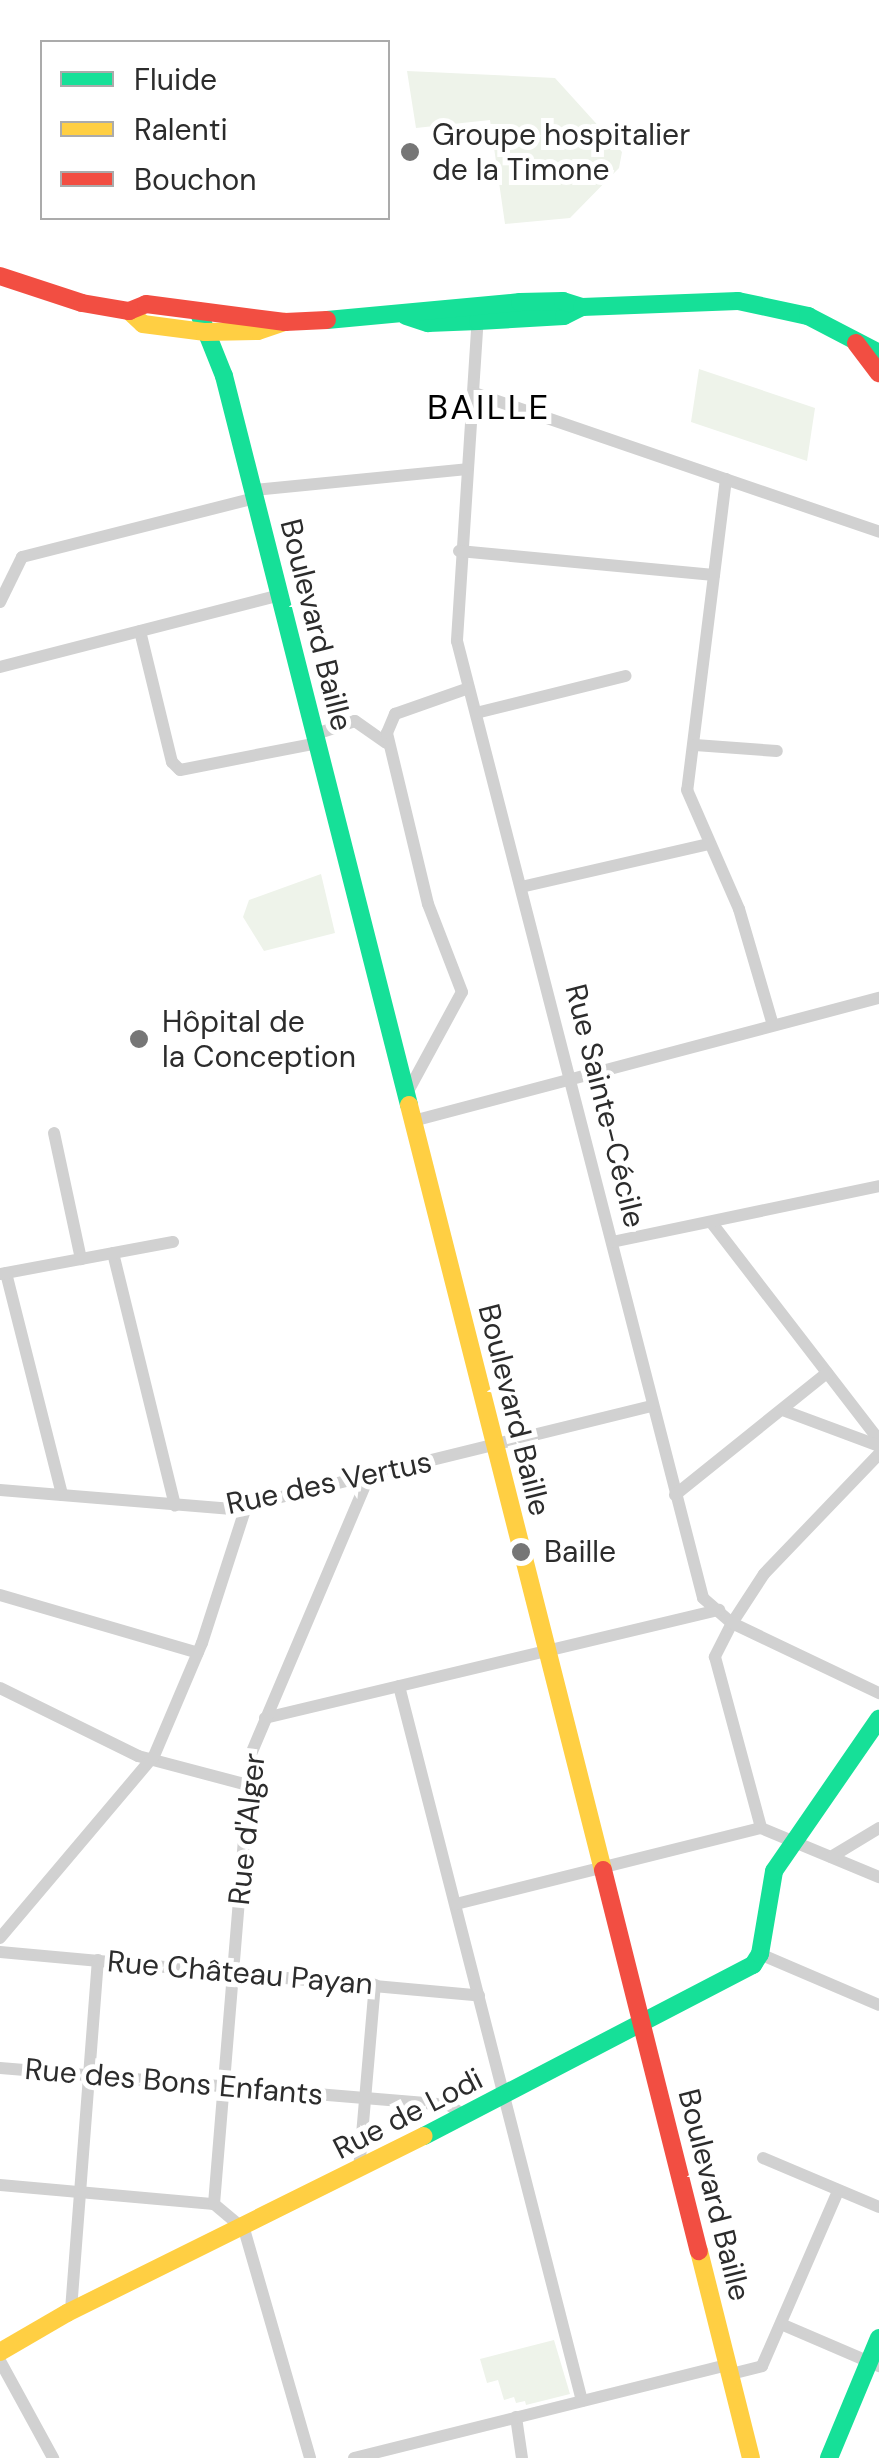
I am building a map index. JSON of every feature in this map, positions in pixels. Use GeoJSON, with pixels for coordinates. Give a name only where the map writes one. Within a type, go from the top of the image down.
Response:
{"type":"FeatureCollection","features":[{"type":"Feature","properties":{"kind":"main road"},"geometry":{"type":"LineString","coordinates":[[0,276],[44,293],[129,311],[143,324],[258,331],[285,322],[406,316],[428,323],[478,313],[564,316],[582,307],[717,300],[759,303],[808,316],[879,354]]}},
{"type":"Feature","properties":{"kind":"main road","name":"Boulevard Baille"},"geometry":{"type":"LineString","coordinates":[[129,311],[146,304],[198,311],[216,326],[224,376],[317,738],[413,1083],[413,1121],[751,2458]]}},
{"type":"Feature","properties":{"kind":"main road"},"geometry":{"type":"LineString","coordinates":[[856,344],[879,373]]}},
{"type":"Feature","properties":{"kind":"main road"},"geometry":{"type":"LineString","coordinates":[[760,1954],[774,1871],[879,1720]]}},
{"type":"Feature","properties":{"kind":"main road","name":"Rue de Lodi"},"geometry":{"type":"LineString","coordinates":[[0,2352],[71,2310],[244,2228],[753,1965],[760,1954]]}},
{"type":"Feature","properties":{"kind":"main road"},"geometry":{"type":"LineString","coordinates":[[829,2458],[874,2363],[879,2338]]}},
{"type":"Feature","properties":{"kind":"street","name":"Rue Sainte-Cécile"},"geometry":{"type":"LineString","coordinates":[[478,313],[456,634],[703,1598],[732,1622],[879,1693]]}},
{"type":"Feature","properties":{"kind":"street"},"geometry":{"type":"LineString","coordinates":[[474,393],[879,532]]}},
{"type":"Feature","properties":{"kind":"street"},"geometry":{"type":"LineString","coordinates":[[0,602],[22,556],[255,494],[467,469]]}},
{"type":"Feature","properties":{"kind":"street"},"geometry":{"type":"LineString","coordinates":[[726,479],[687,790],[739,910],[773,1025]]}},
{"type":"Feature","properties":{"kind":"street"},"geometry":{"type":"LineString","coordinates":[[459,552],[714,575]]}},
{"type":"Feature","properties":{"kind":"street"},"geometry":{"type":"LineString","coordinates":[[0,667],[281,595]]}},
{"type":"Feature","properties":{"kind":"street"},"geometry":{"type":"LineString","coordinates":[[140,631],[172,762],[180,770],[317,738],[355,722],[386,742]]}},
{"type":"Feature","properties":{"kind":"street"},"geometry":{"type":"LineString","coordinates":[[476,713],[626,676]]}},
{"type":"Feature","properties":{"kind":"street"},"geometry":{"type":"LineString","coordinates":[[413,1083],[462,992],[432,918],[386,742],[396,714],[469,688]]}},
{"type":"Feature","properties":{"kind":"street"},"geometry":{"type":"LineString","coordinates":[[695,745],[777,751]]}},
{"type":"Feature","properties":{"kind":"street"},"geometry":{"type":"LineString","coordinates":[[521,887],[708,844]]}},
{"type":"Feature","properties":{"kind":"street"},"geometry":{"type":"LineString","coordinates":[[413,1121],[879,998]]}},
{"type":"Feature","properties":{"kind":"street"},"geometry":{"type":"LineString","coordinates":[[54,1133],[81,1259]]}},
{"type":"Feature","properties":{"kind":"street"},"geometry":{"type":"LineString","coordinates":[[612,1242],[879,1186]]}},
{"type":"Feature","properties":{"kind":"street"},"geometry":{"type":"LineString","coordinates":[[711,1222],[879,1443]]}},
{"type":"Feature","properties":{"kind":"street"},"geometry":{"type":"LineString","coordinates":[[62,1495],[3,1273],[173,1242]]}},
{"type":"Feature","properties":{"kind":"street"},"geometry":{"type":"LineString","coordinates":[[113,1253],[175,1505]]}},
{"type":"Feature","properties":{"kind":"street"},"geometry":{"type":"LineString","coordinates":[[675,1495],[786,1410],[827,1373]]}},
{"type":"Feature","properties":{"kind":"street","name":"Rue des Vertus"},"geometry":{"type":"LineString","coordinates":[[0,1490],[246,1507],[652,1406]]}},
{"type":"Feature","properties":{"kind":"street"},"geometry":{"type":"LineString","coordinates":[[786,1410],[879,1443]]}},
{"type":"Feature","properties":{"kind":"street"},"geometry":{"type":"LineString","coordinates":[[761,1828],[715,1657],[732,1622],[764,1574],[879,1454]]}},
{"type":"Feature","properties":{"kind":"street","name":"Rue d'Alger"},"geometry":{"type":"LineString","coordinates":[[214,2204],[251,1754],[369,1476]]}},
{"type":"Feature","properties":{"kind":"street"},"geometry":{"type":"LineString","coordinates":[[0,1938],[154,1756],[198,1653],[246,1507]]}},
{"type":"Feature","properties":{"kind":"street"},"geometry":{"type":"LineString","coordinates":[[0,1595],[198,1653]]}},
{"type":"Feature","properties":{"kind":"street"},"geometry":{"type":"LineString","coordinates":[[265,1718],[719,1610]]}},
{"type":"Feature","properties":{"kind":"street"},"geometry":{"type":"LineString","coordinates":[[399,1686],[582,2401]]}},
{"type":"Feature","properties":{"kind":"street"},"geometry":{"type":"LineString","coordinates":[[0,1688],[138,1756],[154,1756],[248,1785]]}},
{"type":"Feature","properties":{"kind":"street"},"geometry":{"type":"LineString","coordinates":[[456,1904],[761,1828],[879,1878]]}},
{"type":"Feature","properties":{"kind":"street"},"geometry":{"type":"LineString","coordinates":[[831,1857],[879,1828]]}},
{"type":"Feature","properties":{"kind":"street","name":"Rue Château Payan"},"geometry":{"type":"LineString","coordinates":[[0,1952],[479,1996]]}},
{"type":"Feature","properties":{"kind":"street"},"geometry":{"type":"LineString","coordinates":[[760,1954],[879,2005]]}},
{"type":"Feature","properties":{"kind":"street"},"geometry":{"type":"LineString","coordinates":[[71,2310],[98,1960]]}},
{"type":"Feature","properties":{"kind":"street"},"geometry":{"type":"LineString","coordinates":[[358,2170],[375,1984]]}},
{"type":"Feature","properties":{"kind":"street","name":"Rue des Bons Enfants"},"geometry":{"type":"LineString","coordinates":[[0,2068],[450,2105],[464,2116]]}},
{"type":"Feature","properties":{"kind":"street"},"geometry":{"type":"LineString","coordinates":[[763,2158],[879,2207]]}},
{"type":"Feature","properties":{"kind":"street"},"geometry":{"type":"LineString","coordinates":[[0,2185],[214,2204],[244,2228],[310,2458]]}},
{"type":"Feature","properties":{"kind":"street"},"geometry":{"type":"LineString","coordinates":[[354,2458],[582,2401],[762,2366],[838,2190]]}},
{"type":"Feature","properties":{"kind":"street"},"geometry":{"type":"LineString","coordinates":[[780,2324],[874,2363]]}},
{"type":"Feature","properties":{"kind":"street"},"geometry":{"type":"LineString","coordinates":[[0,2361],[54,2458]]}},
{"type":"Feature","properties":{"kind":"street"},"geometry":{"type":"LineString","coordinates":[[516,2418],[522,2458]]}},
{"type":"Feature","properties":{"kind":"shaded area"},"geometry":{"type":"Polygon","coordinates":[[[407,71],[555,78],[622,152],[619,168],[570,218],[505,224],[490,120],[416,128],[407,71]]]}},
{"type":"Feature","properties":{"kind":"shaded area"},"geometry":{"type":"Polygon","coordinates":[[[699,369],[815,408],[807,461],[691,422],[699,369]]]}},
{"type":"Feature","properties":{"kind":"shaded area"},"geometry":{"type":"Polygon","coordinates":[[[321,874],[335,933],[264,951],[243,917],[249,900],[321,874]]]}},
{"type":"Feature","properties":{"kind":"shaded area"},"geometry":{"type":"Polygon","coordinates":[[[554,2340],[570,2394],[526,2405],[525,2401],[516,2403],[514,2397],[504,2400],[498,2380],[487,2383],[480,2359],[554,2340]]]}},
{"type":"Feature","properties":{"kind":"traffic: fast"},"geometry":{"type":"LineString","coordinates":[[327,320],[520,302],[563,301],[582,307],[738,301],[808,316],[879,353]]}},
{"type":"Feature","properties":{"kind":"traffic: fast"},"geometry":{"type":"LineString","coordinates":[[406,316],[428,323],[478,321],[564,316],[582,307]]}},
{"type":"Feature","properties":{"kind":"traffic: fast"},"geometry":{"type":"LineString","coordinates":[[198,311],[224,376],[409,1105]]}},
{"type":"Feature","properties":{"kind":"traffic: fast"},"geometry":{"type":"LineString","coordinates":[[424,2136],[753,1965],[760,1954],[774,1871],[879,1719]]}},
{"type":"Feature","properties":{"kind":"traffic: fast"},"geometry":{"type":"LineString","coordinates":[[829,2458],[879,2338]]}},
{"type":"Feature","properties":{"kind":"traffic: slow"},"geometry":{"type":"LineString","coordinates":[[129,311],[143,324],[205,332],[258,331],[284,322]]}},
{"type":"Feature","properties":{"kind":"traffic: slow"},"geometry":{"type":"LineString","coordinates":[[409,1105],[603,1870]]}},
{"type":"Feature","properties":{"kind":"traffic: slow"},"geometry":{"type":"LineString","coordinates":[[0,2352],[67,2313],[424,2136]]}},
{"type":"Feature","properties":{"kind":"traffic: slow"},"geometry":{"type":"LineString","coordinates":[[699,2251],[751,2458]]}},
{"type":"Feature","properties":{"kind":"traffic: jam"},"geometry":{"type":"LineString","coordinates":[[0,276],[82,303],[129,311],[146,304],[285,322],[327,320]]}},
{"type":"Feature","properties":{"kind":"traffic: jam"},"geometry":{"type":"LineString","coordinates":[[856,343],[879,373]]}},
{"type":"Feature","properties":{"kind":"traffic: jam"},"geometry":{"type":"LineString","coordinates":[[603,1870],[699,2251]]}},
{"type":"Feature","properties":{"kind":"place","name":"Groupe hospitalier de la Timone"},"geometry":{"type":"Point","coordinates":[410,152]}},
{"type":"Feature","properties":{"kind":"place","name":"Hôpital de la Conception"},"geometry":{"type":"Point","coordinates":[139,1039]}},
{"type":"Feature","properties":{"kind":"place","name":"Baille"},"geometry":{"type":"Point","coordinates":[521,1552]}},
{"type":"Feature","properties":{"kind":"district","name":"BAILLE"},"geometry":{"type":"Point","coordinates":[489,407]}}]}
